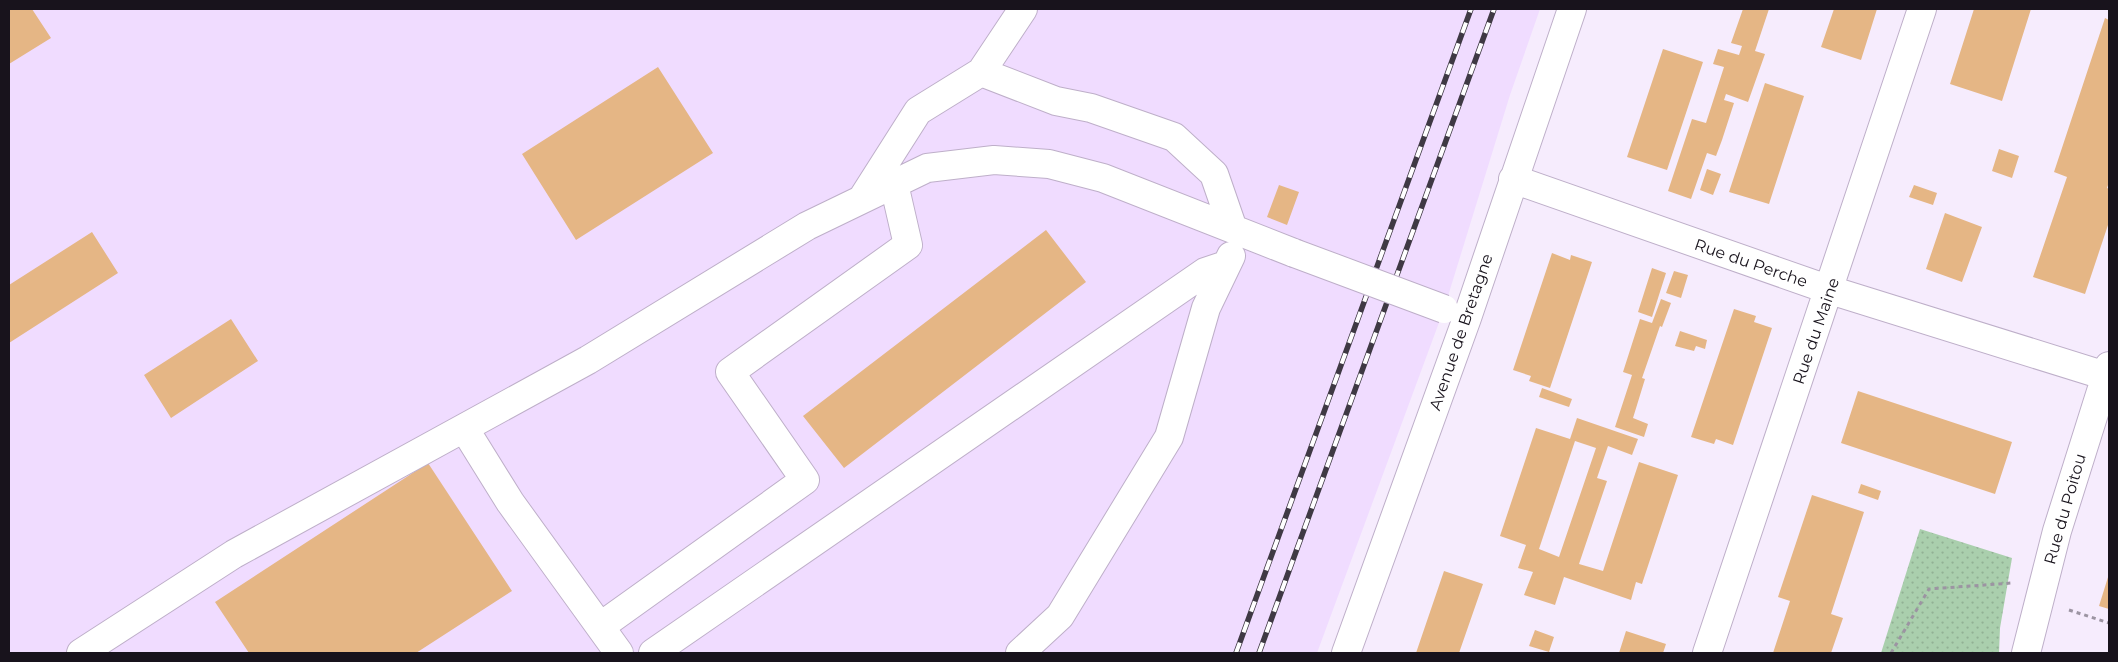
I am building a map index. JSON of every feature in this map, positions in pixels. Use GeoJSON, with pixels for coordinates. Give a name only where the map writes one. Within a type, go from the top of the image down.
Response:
{"type":"FeatureCollection","features":[{"type":"Feature","properties":{"kind":"street"},"geometry":{"type":"LineString","coordinates":[[862,199],[918,111],[981,72],[1023,9]]}},
{"type":"Feature","properties":{"kind":"street","name":"Avenue de Bretagne"},"geometry":{"type":"LineString","coordinates":[[1346,653],[1455,313],[1513,179],[1572,9]]}},
{"type":"Feature","properties":{"kind":"street","name":"Rue du Maine"},"geometry":{"type":"LineString","coordinates":[[1706,653],[1830,290],[1922,9]]}},
{"type":"Feature","properties":{"kind":"street"},"geometry":{"type":"LineString","coordinates":[[981,72],[1056,101],[1091,108],[1174,137],[1214,174],[1239,231],[1206,308],[1168,437],[1060,616],[1020,653]]}},
{"type":"Feature","properties":{"kind":"street"},"geometry":{"type":"LineString","coordinates":[[81,653],[234,554],[588,360],[807,226],[927,168],[994,160],[1048,164],[1103,178],[1294,253],[1455,313]]}},
{"type":"Feature","properties":{"kind":"street","name":"Rue du Perche"},"geometry":{"type":"LineString","coordinates":[[1513,179],[1830,290],[2108,371]]}},
{"type":"Feature","properties":{"kind":"street"},"geometry":{"type":"LineString","coordinates":[[601,626],[805,480],[730,372],[908,245],[894,184]]}},
{"type":"Feature","properties":{"kind":"street"},"geometry":{"type":"LineString","coordinates":[[653,653],[1197,278],[1226,265]]}},
{"type":"Feature","properties":{"kind":"street","name":"Rue du Poitou"},"geometry":{"type":"LineString","coordinates":[[2026,653],[2057,531],[2108,371]]}},
{"type":"Feature","properties":{"kind":"street"},"geometry":{"type":"LineString","coordinates":[[464,428],[510,502],[619,653]]}},
{"type":"Feature","properties":{"kind":"path"},"geometry":{"type":"LineString","coordinates":[[1891,653],[1930,589],[2042,590],[2109,623]]}},
{"type":"Feature","properties":{"kind":"shaded area"},"geometry":{"type":"Polygon","coordinates":[[[9,9],[1540,9],[1510,95],[1444,309],[1317,653],[9,653],[9,9]]]}},
{"type":"Feature","properties":{"kind":"green space"},"geometry":{"type":"Polygon","coordinates":[[[1920,529],[2012,558],[2000,628],[1999,653],[1881,653],[1920,529]]]}},
{"type":"Feature","properties":{"kind":"building"},"geometry":{"type":"Polygon","coordinates":[[[9,9],[32,9],[51,38],[9,64],[9,9]]]}},
{"type":"Feature","properties":{"kind":"building"},"geometry":{"type":"Polygon","coordinates":[[[1743,9],[1769,9],[1755,51],[1765,54],[1748,102],[1726,94],[1724,100],[1734,103],[1722,140],[1716,156],[1707,153],[1691,199],[1668,191],[1692,119],[1706,123],[1724,67],[1713,64],[1718,49],[1739,55],[1742,46],[1731,43],[1743,9]]]}},
{"type":"Feature","properties":{"kind":"building"},"geometry":{"type":"Polygon","coordinates":[[[1834,9],[1877,9],[1861,60],[1821,47],[1834,9]]]}},
{"type":"Feature","properties":{"kind":"building"},"geometry":{"type":"Polygon","coordinates":[[[1974,9],[2031,9],[2002,101],[1950,84],[1974,9]]]}},
{"type":"Feature","properties":{"kind":"building"},"geometry":{"type":"Polygon","coordinates":[[[2105,18],[2109,20],[2109,182],[2107,188],[2109,189],[2109,222],[2085,294],[2033,277],[2067,177],[2054,172],[2105,18]]]}},
{"type":"Feature","properties":{"kind":"building"},"geometry":{"type":"Polygon","coordinates":[[[1663,49],[1703,62],[1667,170],[1627,157],[1663,49]]]}},
{"type":"Feature","properties":{"kind":"building"},"geometry":{"type":"Polygon","coordinates":[[[658,67],[713,153],[576,240],[522,154],[658,67]]]}},
{"type":"Feature","properties":{"kind":"building"},"geometry":{"type":"Polygon","coordinates":[[[1765,83],[1804,96],[1769,204],[1729,192],[1765,83]]]}},
{"type":"Feature","properties":{"kind":"building"},"geometry":{"type":"Polygon","coordinates":[[[1999,149],[2019,156],[2012,178],[1992,171],[1999,149]]]}},
{"type":"Feature","properties":{"kind":"building"},"geometry":{"type":"Polygon","coordinates":[[[1707,169],[1721,174],[1713,195],[1700,190],[1707,169]]]}},
{"type":"Feature","properties":{"kind":"building"},"geometry":{"type":"Polygon","coordinates":[[[1279,185],[1299,192],[1287,225],[1267,217],[1279,185]]]}},
{"type":"Feature","properties":{"kind":"building"},"geometry":{"type":"Polygon","coordinates":[[[1914,185],[1937,193],[1933,205],[1909,197],[1914,185]]]}},
{"type":"Feature","properties":{"kind":"building"},"geometry":{"type":"Polygon","coordinates":[[[1945,213],[1982,227],[1962,282],[1926,269],[1945,213]]]}},
{"type":"Feature","properties":{"kind":"building"},"geometry":{"type":"Polygon","coordinates":[[[1046,230],[1086,282],[844,468],[803,416],[1046,230]]]}},
{"type":"Feature","properties":{"kind":"building"},"geometry":{"type":"Polygon","coordinates":[[[92,232],[118,273],[9,343],[9,285],[92,232]]]}},
{"type":"Feature","properties":{"kind":"building"},"geometry":{"type":"Polygon","coordinates":[[[1552,253],[1570,260],[1571,255],[1592,262],[1550,388],[1529,381],[1531,376],[1513,370],[1552,253]]]}},
{"type":"Feature","properties":{"kind":"building"},"geometry":{"type":"Polygon","coordinates":[[[1652,268],[1666,273],[1652,317],[1638,312],[1652,268]]]}},
{"type":"Feature","properties":{"kind":"building"},"geometry":{"type":"Polygon","coordinates":[[[1674,271],[1688,275],[1681,298],[1666,293],[1674,271]]]}},
{"type":"Feature","properties":{"kind":"building"},"geometry":{"type":"Polygon","coordinates":[[[1661,299],[1671,303],[1662,327],[1660,326],[1642,378],[1645,379],[1633,418],[1648,424],[1644,437],[1615,427],[1632,375],[1623,372],[1640,319],[1652,323],[1661,299]]]}},
{"type":"Feature","properties":{"kind":"building"},"geometry":{"type":"Polygon","coordinates":[[[1734,309],[1756,316],[1754,322],[1772,328],[1733,445],[1716,439],[1714,444],[1691,437],[1734,309]]]}},
{"type":"Feature","properties":{"kind":"building"},"geometry":{"type":"Polygon","coordinates":[[[231,319],[258,361],[171,418],[144,375],[231,319]]]}},
{"type":"Feature","properties":{"kind":"building"},"geometry":{"type":"Polygon","coordinates":[[[1680,331],[1707,340],[1705,349],[1696,346],[1694,351],[1675,346],[1680,331]]]}},
{"type":"Feature","properties":{"kind":"building"},"geometry":{"type":"Polygon","coordinates":[[[1542,388],[1572,399],[1569,407],[1539,397],[1542,388]]]}},
{"type":"Feature","properties":{"kind":"building"},"geometry":{"type":"Polygon","coordinates":[[[1858,391],[2012,442],[1995,494],[1841,443],[1858,391]]]}},
{"type":"Feature","properties":{"kind":"building"},"geometry":{"type":"Polygon","coordinates":[[[1577,418],[1638,439],[1632,455],[1608,446],[1597,478],[1607,481],[1579,564],[1603,571],[1639,462],[1678,475],[1642,584],[1636,582],[1631,600],[1564,577],[1555,605],[1524,595],[1533,572],[1518,568],[1526,545],[1500,536],[1536,428],[1570,439],[1577,418]],[[1575,441],[1539,549],[1559,557],[1596,448],[1575,441]]]}},
{"type":"Feature","properties":{"kind":"building"},"geometry":{"type":"Polygon","coordinates":[[[428,463],[512,591],[416,653],[249,653],[215,602],[428,463]]]}},
{"type":"Feature","properties":{"kind":"building"},"geometry":{"type":"Polygon","coordinates":[[[1861,484],[1881,491],[1878,500],[1858,493],[1861,484]]]}},
{"type":"Feature","properties":{"kind":"building"},"geometry":{"type":"Polygon","coordinates":[[[1812,495],[1864,512],[1831,614],[1843,618],[1831,653],[1773,653],[1790,601],[1778,597],[1812,495]]]}},
{"type":"Feature","properties":{"kind":"building"},"geometry":{"type":"Polygon","coordinates":[[[1444,571],[1483,584],[1459,653],[1416,653],[1444,571]]]}},
{"type":"Feature","properties":{"kind":"building"},"geometry":{"type":"Polygon","coordinates":[[[2109,574],[2109,609],[2099,606],[2109,574]]]}},
{"type":"Feature","properties":{"kind":"building"},"geometry":{"type":"Polygon","coordinates":[[[1535,630],[1554,637],[1549,652],[1529,646],[1535,630]]]}},
{"type":"Feature","properties":{"kind":"building"},"geometry":{"type":"Polygon","coordinates":[[[1626,631],[1666,644],[1663,653],[1619,653],[1626,631]]]}},
{"type":"Feature","properties":{"kind":"railway"},"geometry":{"type":"LineString","coordinates":[[1236,653],[1471,9]]}},
{"type":"Feature","properties":{"kind":"railway"},"geometry":{"type":"LineString","coordinates":[[1259,653],[1494,9]]}}]}
